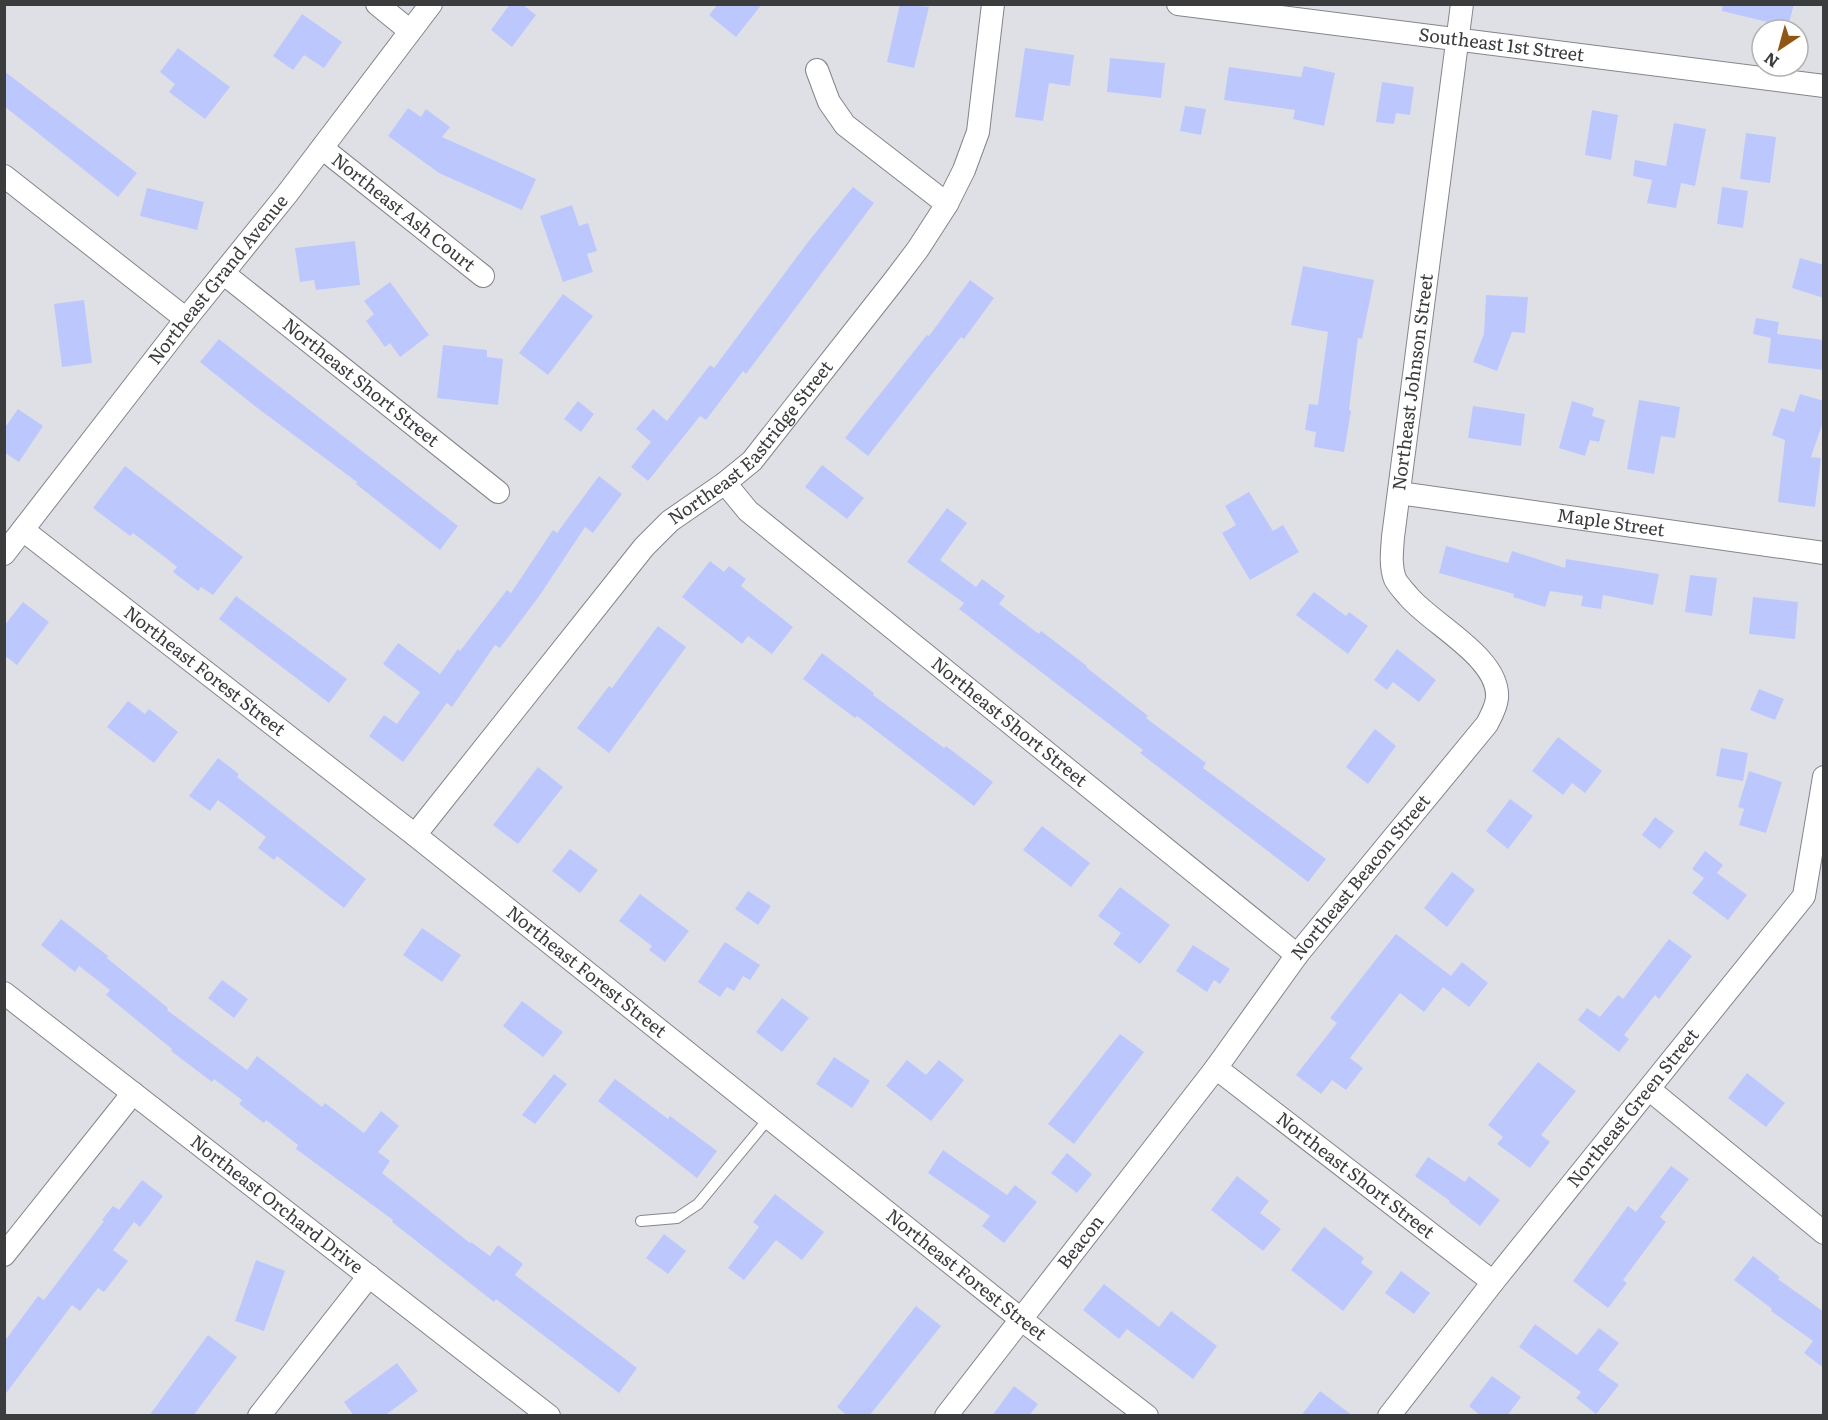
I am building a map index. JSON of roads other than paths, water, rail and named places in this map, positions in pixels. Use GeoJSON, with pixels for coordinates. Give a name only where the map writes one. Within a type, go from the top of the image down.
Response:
{"type":"FeatureCollection","features":[{"type":"Feature","properties":{"kind":"street"},"geometry":{"type":"LineString","coordinates":[[377,4],[410,31]]}},
{"type":"Feature","properties":{"kind":"street","name":"Northeast Grand Avenue"},"geometry":{"type":"LineString","coordinates":[[4,554],[431,4]]}},
{"type":"Feature","properties":{"kind":"street","name":"Northeast Eastridge Street"},"geometry":{"type":"LineString","coordinates":[[415,835],[644,547],[670,521],[725,483],[752,461],[906,266],[947,204],[964,170],[978,132],[993,4]]}},
{"type":"Feature","properties":{"kind":"street","name":"Southeast 1st Street"},"geometry":{"type":"LineString","coordinates":[[1178,4],[1824,86]]}},
{"type":"Feature","properties":{"kind":"street","name":"Northeast Johnson Street"},"geometry":{"type":"LineString","coordinates":[[1462,4],[1393,537],[1392,567],[1396,581],[1417,606],[1469,649],[1483,663],[1496,685]]}},
{"type":"Feature","properties":{"kind":"street"},"geometry":{"type":"LineString","coordinates":[[817,70],[829,102],[845,125],[947,204]]}},
{"type":"Feature","properties":{"kind":"street","name":"Northeast Ash Court"},"geometry":{"type":"LineString","coordinates":[[321,148],[483,276]]}},
{"type":"Feature","properties":{"kind":"street"},"geometry":{"type":"LineString","coordinates":[[4,176],[186,319]]}},
{"type":"Feature","properties":{"kind":"street","name":"Northeast Short Street"},"geometry":{"type":"LineString","coordinates":[[223,273],[498,492]]}},
{"type":"Feature","properties":{"kind":"street","name":"Northeast Short Street"},"geometry":{"type":"LineString","coordinates":[[725,483],[748,511],[1298,955]]}},
{"type":"Feature","properties":{"kind":"street","name":"Maple Street"},"geometry":{"type":"LineString","coordinates":[[1400,493],[1824,553]]}},
{"type":"Feature","properties":{"kind":"street","name":"Northeast Forest Street"},"geometry":{"type":"LineString","coordinates":[[23,530],[415,835],[1022,1320],[1147,1416]]}},
{"type":"Feature","properties":{"kind":"street","name":"Northeast Beacon Street"},"geometry":{"type":"LineString","coordinates":[[1216,1068],[1298,955],[1487,724],[1495,708],[1496,685]]}},
{"type":"Feature","properties":{"kind":"street","name":"Northeast Green Street"},"geometry":{"type":"LineString","coordinates":[[1389,1416],[1493,1282],[1650,1090],[1814,901],[1824,777]]}},
{"type":"Feature","properties":{"kind":"street","name":"Northeast Orchard Drive"},"geometry":{"type":"LineString","coordinates":[[4,993],[549,1416]]}},
{"type":"Feature","properties":{"kind":"street","name":"Northeast Short Street"},"geometry":{"type":"LineString","coordinates":[[1216,1068],[1493,1282]]}},
{"type":"Feature","properties":{"kind":"street","name":"Beacon"},"geometry":{"type":"LineString","coordinates":[[946,1416],[1216,1068]]}},
{"type":"Feature","properties":{"kind":"street"},"geometry":{"type":"LineString","coordinates":[[1650,1090],[1824,1233]]}},
{"type":"Feature","properties":{"kind":"street"},"geometry":{"type":"LineString","coordinates":[[4,1255],[133,1093]]}},
{"type":"Feature","properties":{"kind":"street"},"geometry":{"type":"LineString","coordinates":[[259,1416],[369,1276]]}},
{"type":"Feature","properties":{"kind":"lane"},"geometry":{"type":"LineString","coordinates":[[641,1221],[677,1218],[698,1204],[769,1118]]}}]}
